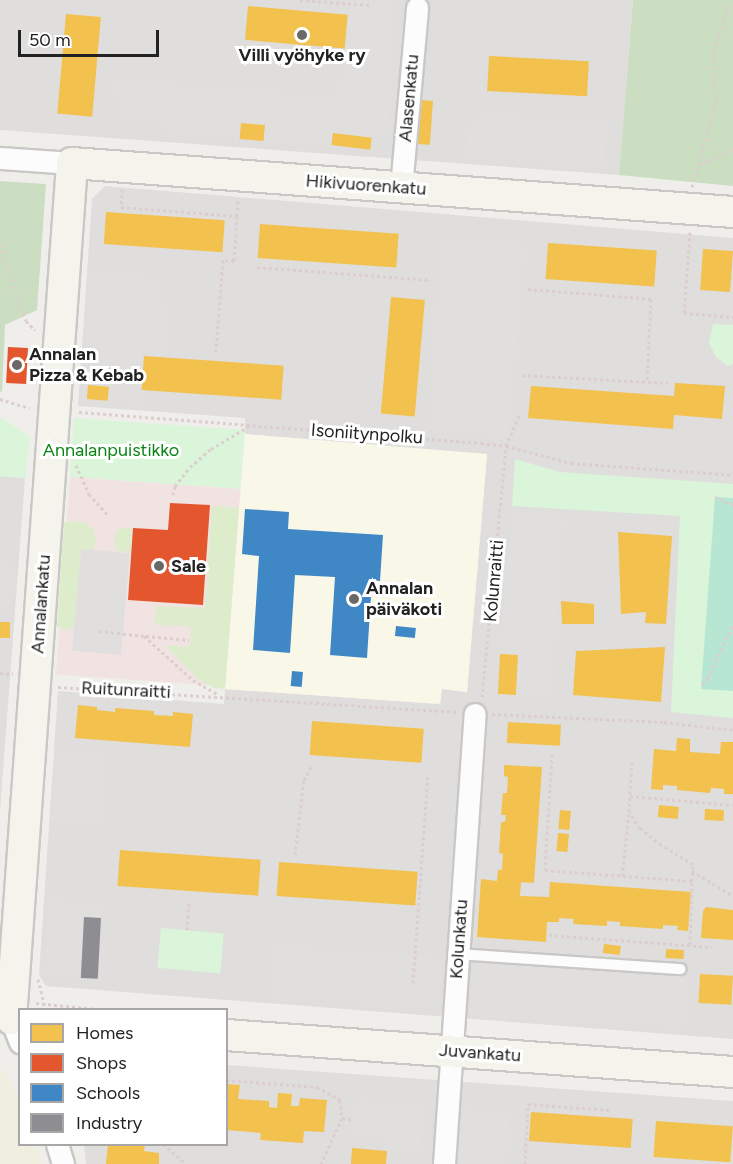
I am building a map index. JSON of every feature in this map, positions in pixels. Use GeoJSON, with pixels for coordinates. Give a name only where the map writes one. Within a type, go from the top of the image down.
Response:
{"type":"FeatureCollection","features":[{"type":"Feature","properties":{"kind":"street","name":"Alasenkatu"},"geometry":{"type":"LineString","coordinates":[[402,188],[417,8]]}},
{"type":"Feature","properties":{"kind":"street","name":"Hikivuorenkatu"},"geometry":{"type":"LineString","coordinates":[[0,158],[733,212]]}},
{"type":"Feature","properties":{"kind":"street","name":"Annalankatu"},"geometry":{"type":"LineString","coordinates":[[12,1020],[72,163]]}},
{"type":"Feature","properties":{"kind":"street","name":"Kolunkatu"},"geometry":{"type":"LineString","coordinates":[[444,1164],[475,714]]}},
{"type":"Feature","properties":{"kind":"street","name":"Juvankatu"},"geometry":{"type":"LineString","coordinates":[[228,1035],[733,1072]]}},
{"type":"Feature","properties":{"kind":"street"},"geometry":{"type":"LineString","coordinates":[[58,1146],[63,1164]]}},
{"type":"Feature","properties":{"kind":"lane"},"geometry":{"type":"LineString","coordinates":[[458,954],[680,969]]}},
{"type":"Feature","properties":{"kind":"path"},"geometry":{"type":"LineString","coordinates":[[300,0],[371,5]]}},
{"type":"Feature","properties":{"kind":"path"},"geometry":{"type":"LineString","coordinates":[[691,193],[715,105],[714,51],[728,8],[733,4]]}},
{"type":"Feature","properties":{"kind":"path"},"geometry":{"type":"LineString","coordinates":[[699,165],[733,150]]}},
{"type":"Feature","properties":{"kind":"path"},"geometry":{"type":"LineString","coordinates":[[122,182],[121,207],[237,216]]}},
{"type":"Feature","properties":{"kind":"path"},"geometry":{"type":"LineString","coordinates":[[216,352],[223,260],[234,261],[239,190]]}},
{"type":"Feature","properties":{"kind":"path"},"geometry":{"type":"LineString","coordinates":[[691,223],[684,313],[733,317]]}},
{"type":"Feature","properties":{"kind":"path"},"geometry":{"type":"LineString","coordinates":[[0,245],[26,321],[38,333]]}},
{"type":"Feature","properties":{"kind":"path"},"geometry":{"type":"LineString","coordinates":[[257,267],[431,280]]}},
{"type":"Feature","properties":{"kind":"path"},"geometry":{"type":"LineString","coordinates":[[528,289],[651,299],[647,382]]}},
{"type":"Feature","properties":{"kind":"path"},"geometry":{"type":"LineString","coordinates":[[522,375],[668,383]]}},
{"type":"Feature","properties":{"kind":"path","name":"Isoniitynpolku"},"geometry":{"type":"LineString","coordinates":[[0,399],[22,407],[506,446],[571,463],[733,475]]}},
{"type":"Feature","properties":{"kind":"path","name":"Kolunraitti"},"geometry":{"type":"LineString","coordinates":[[475,714],[484,687],[506,446],[519,415]]}},
{"type":"Feature","properties":{"kind":"path"},"geometry":{"type":"LineString","coordinates":[[173,495],[175,486],[190,467],[211,448],[250,426]]}},
{"type":"Feature","properties":{"kind":"path"},"geometry":{"type":"LineString","coordinates":[[73,457],[88,494],[107,514]]}},
{"type":"Feature","properties":{"kind":"path"},"geometry":{"type":"LineString","coordinates":[[715,497],[733,506]]}},
{"type":"Feature","properties":{"kind":"path"},"geometry":{"type":"LineString","coordinates":[[702,684],[708,678],[733,625]]}},
{"type":"Feature","properties":{"kind":"path"},"geometry":{"type":"LineString","coordinates":[[99,631],[189,640]]}},
{"type":"Feature","properties":{"kind":"path","name":"Ruitunraitti"},"geometry":{"type":"LineString","coordinates":[[34,686],[218,695],[193,680],[144,636]]}},
{"type":"Feature","properties":{"kind":"path"},"geometry":{"type":"LineString","coordinates":[[552,754],[546,870],[692,881]]}},
{"type":"Feature","properties":{"kind":"path"},"geometry":{"type":"LineString","coordinates":[[622,876],[632,760]]}},
{"type":"Feature","properties":{"kind":"path"},"geometry":{"type":"LineString","coordinates":[[295,855],[304,780],[311,767]]}},
{"type":"Feature","properties":{"kind":"path"},"geometry":{"type":"LineString","coordinates":[[412,982],[428,774]]}},
{"type":"Feature","properties":{"kind":"path"},"geometry":{"type":"LineString","coordinates":[[630,796],[733,805]]}},
{"type":"Feature","properties":{"kind":"path"},"geometry":{"type":"LineString","coordinates":[[629,812],[640,828],[661,845],[693,864],[690,945]]}},
{"type":"Feature","properties":{"kind":"path"},"geometry":{"type":"LineString","coordinates":[[692,871],[733,896]]}},
{"type":"Feature","properties":{"kind":"path"},"geometry":{"type":"LineString","coordinates":[[187,930],[189,900]]}},
{"type":"Feature","properties":{"kind":"path"},"geometry":{"type":"LineString","coordinates":[[549,935],[712,947]]}},
{"type":"Feature","properties":{"kind":"path"},"geometry":{"type":"LineString","coordinates":[[46,1007],[66,1008]]}},
{"type":"Feature","properties":{"kind":"path"},"geometry":{"type":"LineString","coordinates":[[228,1080],[317,1087],[332,1093],[340,1100],[342,1118],[321,1164]]}},
{"type":"Feature","properties":{"kind":"path"},"geometry":{"type":"LineString","coordinates":[[525,1164],[528,1104],[610,1110]]}},
{"type":"Feature","properties":{"kind":"path"},"geometry":{"type":"LineString","coordinates":[[342,1118],[352,1120]]}},
{"type":"Feature","properties":{"kind":"path"},"geometry":{"type":"LineString","coordinates":[[165,1146],[186,1164]]}},
{"type":"Feature","properties":{"kind":"shaded area"},"geometry":{"type":"Polygon","coordinates":[[[0,0],[633,0],[619,175],[0,130],[0,0]]]}},
{"type":"Feature","properties":{"kind":"shaded area"},"geometry":{"type":"Polygon","coordinates":[[[350,1],[394,6],[386,138],[331,131],[329,145],[163,131],[163,118],[124,116],[114,81],[340,99],[350,1]]]}},
{"type":"Feature","properties":{"kind":"shaded area"},"geometry":{"type":"Polygon","coordinates":[[[479,115],[606,125],[603,168],[467,156],[469,127],[477,127],[479,115]]]}},
{"type":"Feature","properties":{"kind":"shaded area"},"geometry":{"type":"Polygon","coordinates":[[[105,186],[733,238],[733,1039],[46,986],[39,975],[58,691],[224,704],[225,689],[440,704],[441,689],[467,692],[487,455],[245,434],[245,418],[78,406],[92,199],[105,186]]]}},
{"type":"Feature","properties":{"kind":"shaded area"},"geometry":{"type":"Polygon","coordinates":[[[443,241],[524,246],[508,436],[435,429],[434,352],[443,241]]]}},
{"type":"Feature","properties":{"kind":"shaded area"},"geometry":{"type":"Polygon","coordinates":[[[91,272],[159,279],[156,299],[167,311],[165,354],[143,352],[142,403],[82,399],[91,272]]]}},
{"type":"Feature","properties":{"kind":"shaded area","name":"Annalan päiväkoti"},"geometry":{"type":"Polygon","coordinates":[[[245,434],[487,454],[467,692],[442,689],[440,704],[225,689],[245,434]]]}},
{"type":"Feature","properties":{"kind":"shaded area"},"geometry":{"type":"Polygon","coordinates":[[[0,476],[25,478],[0,811],[0,476]]]}},
{"type":"Feature","properties":{"kind":"shaded area"},"geometry":{"type":"Polygon","coordinates":[[[70,477],[241,489],[227,686],[56,675],[70,477]]]}},
{"type":"Feature","properties":{"kind":"shaded area"},"geometry":{"type":"Polygon","coordinates":[[[512,514],[563,518],[550,698],[515,695],[518,655],[500,654],[512,514]]]}},
{"type":"Feature","properties":{"kind":"shaded area"},"geometry":{"type":"Polygon","coordinates":[[[81,549],[130,553],[121,655],[72,651],[81,549]]]}},
{"type":"Feature","properties":{"kind":"shaded area"},"geometry":{"type":"Polygon","coordinates":[[[0,563],[12,564],[9,606],[0,605],[0,563]]]}},
{"type":"Feature","properties":{"kind":"shaded area"},"geometry":{"type":"Polygon","coordinates":[[[57,750],[105,754],[99,826],[51,822],[57,750]]]}},
{"type":"Feature","properties":{"kind":"shaded area"},"geometry":{"type":"Polygon","coordinates":[[[49,901],[102,904],[98,978],[45,975],[49,901]]]}},
{"type":"Feature","properties":{"kind":"shaded area"},"geometry":{"type":"Polygon","coordinates":[[[274,947],[443,959],[439,1008],[271,996],[274,947]]]}},
{"type":"Feature","properties":{"kind":"shaded area"},"geometry":{"type":"Polygon","coordinates":[[[473,962],[688,973],[685,1027],[470,1016],[473,962]]]}},
{"type":"Feature","properties":{"kind":"shaded area"},"geometry":{"type":"Polygon","coordinates":[[[228,1065],[733,1101],[733,1164],[86,1164],[84,1146],[228,1146],[228,1065]]]}},
{"type":"Feature","properties":{"kind":"shaded area"},"geometry":{"type":"Polygon","coordinates":[[[354,1101],[423,1108],[419,1151],[387,1149],[388,1134],[351,1131],[354,1101]]]}},
{"type":"Feature","properties":{"kind":"shaded area"},"geometry":{"type":"Polygon","coordinates":[[[462,1109],[509,1112],[505,1164],[458,1164],[462,1109]]]}},
{"type":"Feature","properties":{"kind":"green space"},"geometry":{"type":"Polygon","coordinates":[[[633,0],[733,0],[733,186],[619,175],[633,0]]]}},
{"type":"Feature","properties":{"kind":"green space"},"geometry":{"type":"Polygon","coordinates":[[[0,181],[46,184],[37,310],[5,325],[2,392],[0,391],[0,181]]]}},
{"type":"Feature","properties":{"kind":"green space"},"geometry":{"type":"Polygon","coordinates":[[[713,324],[733,325],[733,364],[728,366],[716,357],[709,343],[713,324]]]}},
{"type":"Feature","properties":{"kind":"green space"},"geometry":{"type":"Polygon","coordinates":[[[0,417],[30,437],[25,478],[0,476],[0,417]]]}},
{"type":"Feature","properties":{"kind":"green space","name":"Annalanpuistikko"},"geometry":{"type":"Polygon","coordinates":[[[74,418],[245,430],[240,489],[70,477],[74,418]]]}},
{"type":"Feature","properties":{"kind":"green space"},"geometry":{"type":"Polygon","coordinates":[[[515,459],[560,472],[733,484],[733,718],[671,712],[680,516],[512,506],[515,459]]]}},
{"type":"Feature","properties":{"kind":"green space"},"geometry":{"type":"Polygon","coordinates":[[[715,497],[733,498],[733,691],[701,689],[715,497]]]}},
{"type":"Feature","properties":{"kind":"green space"},"geometry":{"type":"Polygon","coordinates":[[[212,506],[239,508],[225,689],[214,688],[197,678],[164,645],[190,647],[191,626],[155,625],[156,606],[205,608],[212,506]]]}},
{"type":"Feature","properties":{"kind":"green space"},"geometry":{"type":"Polygon","coordinates":[[[84,522],[93,529],[96,538],[93,550],[81,549],[74,627],[68,630],[57,627],[64,523],[84,522]]]}},
{"type":"Feature","properties":{"kind":"green space"},"geometry":{"type":"Polygon","coordinates":[[[131,526],[131,552],[115,551],[115,534],[120,529],[131,526]]]}},
{"type":"Feature","properties":{"kind":"green space"},"geometry":{"type":"Polygon","coordinates":[[[161,928],[224,933],[220,973],[158,968],[161,928]]]}},
{"type":"Feature","properties":{"kind":"green space"},"geometry":{"type":"Polygon","coordinates":[[[0,1067],[18,1095],[18,1146],[39,1146],[42,1164],[0,1164],[0,1067]]]}},
{"type":"Feature","properties":{"kind":"building: Homes"},"geometry":{"type":"Polygon","coordinates":[[[248,6],[348,15],[345,49],[245,40],[248,6]]]}},
{"type":"Feature","properties":{"kind":"building: Homes"},"geometry":{"type":"Polygon","coordinates":[[[66,14],[101,17],[92,117],[57,114],[66,14]]]}},
{"type":"Feature","properties":{"kind":"building: Homes"},"geometry":{"type":"Polygon","coordinates":[[[489,56],[589,61],[587,96],[487,91],[489,56]]]}},
{"type":"Feature","properties":{"kind":"building: Homes"},"geometry":{"type":"Polygon","coordinates":[[[420,100],[433,101],[430,145],[417,144],[420,100]]]}},
{"type":"Feature","properties":{"kind":"building: Homes"},"geometry":{"type":"Polygon","coordinates":[[[241,123],[265,125],[264,141],[240,139],[241,123]]]}},
{"type":"Feature","properties":{"kind":"building: Homes"},"geometry":{"type":"Polygon","coordinates":[[[333,133],[372,138],[370,150],[332,145],[333,133]]]}},
{"type":"Feature","properties":{"kind":"building: Homes"},"geometry":{"type":"Polygon","coordinates":[[[106,212],[225,220],[222,252],[104,244],[106,212]]]}},
{"type":"Feature","properties":{"kind":"building: Homes"},"geometry":{"type":"Polygon","coordinates":[[[260,224],[399,234],[396,268],[258,258],[260,224]]]}},
{"type":"Feature","properties":{"kind":"building: Homes"},"geometry":{"type":"Polygon","coordinates":[[[548,243],[657,251],[654,287],[545,279],[548,243]]]}},
{"type":"Feature","properties":{"kind":"building: Homes"},"geometry":{"type":"Polygon","coordinates":[[[703,249],[733,251],[730,292],[700,290],[703,249]]]}},
{"type":"Feature","properties":{"kind":"building: Homes"},"geometry":{"type":"Polygon","coordinates":[[[391,297],[425,300],[415,417],[381,414],[391,297]]]}},
{"type":"Feature","properties":{"kind":"building: Homes"},"geometry":{"type":"Polygon","coordinates":[[[144,356],[284,366],[281,400],[142,390],[144,356]]]}},
{"type":"Feature","properties":{"kind":"building: Homes"},"geometry":{"type":"Polygon","coordinates":[[[675,383],[725,386],[722,419],[674,415],[673,429],[528,418],[531,386],[674,396],[675,383]]]}},
{"type":"Feature","properties":{"kind":"building: Homes"},"geometry":{"type":"Polygon","coordinates":[[[88,385],[109,387],[108,401],[87,399],[88,385]]]}},
{"type":"Feature","properties":{"kind":"building: Homes"},"geometry":{"type":"Polygon","coordinates":[[[618,532],[672,536],[666,624],[645,623],[646,612],[621,614],[618,532]]]}},
{"type":"Feature","properties":{"kind":"building: Homes"},"geometry":{"type":"Polygon","coordinates":[[[561,601],[594,604],[594,624],[562,624],[561,601]]]}},
{"type":"Feature","properties":{"kind":"building: Homes"},"geometry":{"type":"Polygon","coordinates":[[[0,622],[10,622],[10,638],[0,638],[0,622]]]}},
{"type":"Feature","properties":{"kind":"building: Homes"},"geometry":{"type":"Polygon","coordinates":[[[665,647],[661,702],[573,695],[576,651],[665,647]]]}},
{"type":"Feature","properties":{"kind":"building: Homes"},"geometry":{"type":"Polygon","coordinates":[[[500,654],[518,655],[516,695],[498,694],[500,654]]]}},
{"type":"Feature","properties":{"kind":"building: Homes"},"geometry":{"type":"Polygon","coordinates":[[[78,705],[115,712],[115,708],[154,711],[154,715],[173,716],[173,712],[193,714],[190,747],[75,738],[78,705]]]}},
{"type":"Feature","properties":{"kind":"building: Homes"},"geometry":{"type":"Polygon","coordinates":[[[312,721],[424,729],[421,763],[310,755],[312,721]]]}},
{"type":"Feature","properties":{"kind":"building: Homes"},"geometry":{"type":"Polygon","coordinates":[[[508,722],[561,725],[560,746],[507,743],[508,722]]]}},
{"type":"Feature","properties":{"kind":"building: Homes"},"geometry":{"type":"Polygon","coordinates":[[[677,738],[690,739],[690,752],[720,754],[721,742],[733,742],[733,794],[724,794],[724,789],[711,788],[710,793],[677,790],[677,786],[663,785],[663,790],[651,789],[654,749],[676,751],[677,738]]]}},
{"type":"Feature","properties":{"kind":"building: Homes"},"geometry":{"type":"Polygon","coordinates":[[[504,765],[542,767],[534,883],[521,882],[520,896],[549,897],[550,882],[691,892],[688,931],[677,930],[678,926],[663,925],[663,929],[620,926],[620,922],[607,921],[607,926],[573,924],[574,919],[559,918],[559,922],[547,922],[546,942],[477,937],[481,879],[497,881],[498,870],[502,870],[503,854],[499,853],[501,822],[505,822],[506,815],[501,815],[503,793],[507,793],[508,777],[504,776],[504,765]]]}},
{"type":"Feature","properties":{"kind":"building: Homes"},"geometry":{"type":"Polygon","coordinates":[[[659,805],[679,807],[678,819],[658,817],[659,805]]]}},
{"type":"Feature","properties":{"kind":"building: Homes"},"geometry":{"type":"Polygon","coordinates":[[[705,809],[724,810],[723,821],[704,820],[705,809]]]}},
{"type":"Feature","properties":{"kind":"building: Homes"},"geometry":{"type":"Polygon","coordinates":[[[560,810],[571,811],[569,830],[558,829],[560,810]]]}},
{"type":"Feature","properties":{"kind":"building: Homes"},"geometry":{"type":"Polygon","coordinates":[[[558,833],[569,834],[567,852],[556,851],[558,833]]]}},
{"type":"Feature","properties":{"kind":"building: Homes"},"geometry":{"type":"Polygon","coordinates":[[[120,850],[261,860],[258,896],[117,886],[120,850]]]}},
{"type":"Feature","properties":{"kind":"building: Homes"},"geometry":{"type":"Polygon","coordinates":[[[279,862],[418,872],[415,906],[277,896],[279,862]]]}},
{"type":"Feature","properties":{"kind":"building: Homes"},"geometry":{"type":"Polygon","coordinates":[[[706,907],[733,910],[733,940],[701,938],[703,911],[706,907]]]}},
{"type":"Feature","properties":{"kind":"building: Homes"},"geometry":{"type":"Polygon","coordinates":[[[604,944],[621,946],[620,955],[603,953],[604,944]]]}},
{"type":"Feature","properties":{"kind":"building: Homes"},"geometry":{"type":"Polygon","coordinates":[[[666,949],[684,950],[684,959],[666,958],[666,949]]]}},
{"type":"Feature","properties":{"kind":"building: Homes"},"geometry":{"type":"Polygon","coordinates":[[[700,974],[733,976],[731,1005],[698,1003],[700,974]]]}},
{"type":"Feature","properties":{"kind":"building: Homes"},"geometry":{"type":"Polygon","coordinates":[[[228,1084],[240,1085],[238,1099],[269,1101],[269,1107],[277,1108],[278,1093],[292,1094],[291,1106],[299,1106],[300,1098],[327,1100],[324,1132],[304,1131],[303,1143],[260,1140],[261,1133],[228,1130],[228,1084]]]}},
{"type":"Feature","properties":{"kind":"building: Homes"},"geometry":{"type":"Polygon","coordinates":[[[531,1112],[633,1119],[631,1148],[529,1141],[531,1112]]]}},
{"type":"Feature","properties":{"kind":"building: Homes"},"geometry":{"type":"Polygon","coordinates":[[[656,1121],[733,1126],[730,1162],[653,1157],[656,1121]]]}},
{"type":"Feature","properties":{"kind":"building: Homes"},"geometry":{"type":"Polygon","coordinates":[[[108,1146],[145,1146],[144,1151],[159,1153],[159,1164],[106,1164],[108,1146]]]}},
{"type":"Feature","properties":{"kind":"building: Homes"},"geometry":{"type":"Polygon","coordinates":[[[352,1148],[387,1151],[386,1164],[351,1164],[352,1148]]]}},
{"type":"Feature","properties":{"kind":"building: Shops","name":"Annalan Pizza & Kebab"},"geometry":{"type":"Polygon","coordinates":[[[8,347],[28,348],[26,384],[6,383],[8,347]]]}},
{"type":"Feature","properties":{"kind":"building: Shops"},"geometry":{"type":"Polygon","coordinates":[[[170,503],[210,505],[203,605],[128,600],[133,528],[168,530],[170,503]]]}},
{"type":"Feature","properties":{"kind":"building: Schools"},"geometry":{"type":"Polygon","coordinates":[[[245,509],[289,512],[288,529],[383,535],[380,581],[372,580],[367,658],[330,655],[335,577],[295,575],[290,653],[253,650],[259,556],[242,554],[245,509]]]}},
{"type":"Feature","properties":{"kind":"building: Schools"},"geometry":{"type":"Polygon","coordinates":[[[396,626],[416,628],[415,638],[395,636],[396,626]]]}},
{"type":"Feature","properties":{"kind":"building: Schools"},"geometry":{"type":"Polygon","coordinates":[[[292,671],[303,672],[302,687],[291,686],[292,671]]]}},
{"type":"Feature","properties":{"kind":"building: Industry"},"geometry":{"type":"Polygon","coordinates":[[[84,917],[101,918],[98,979],[81,978],[84,917]]]}},
{"type":"Feature","properties":{"kind":"place","name":"Villi vyöhyke ry"},"geometry":{"type":"Point","coordinates":[302,35]}},
{"type":"Feature","properties":{"kind":"place","name":"Annalan Pizza & Kebab"},"geometry":{"type":"Point","coordinates":[17,365]}},
{"type":"Feature","properties":{"kind":"place","name":"Sale"},"geometry":{"type":"Point","coordinates":[159,566]}},
{"type":"Feature","properties":{"kind":"place","name":"Annalan päiväkoti"},"geometry":{"type":"Point","coordinates":[354,599]}}]}
